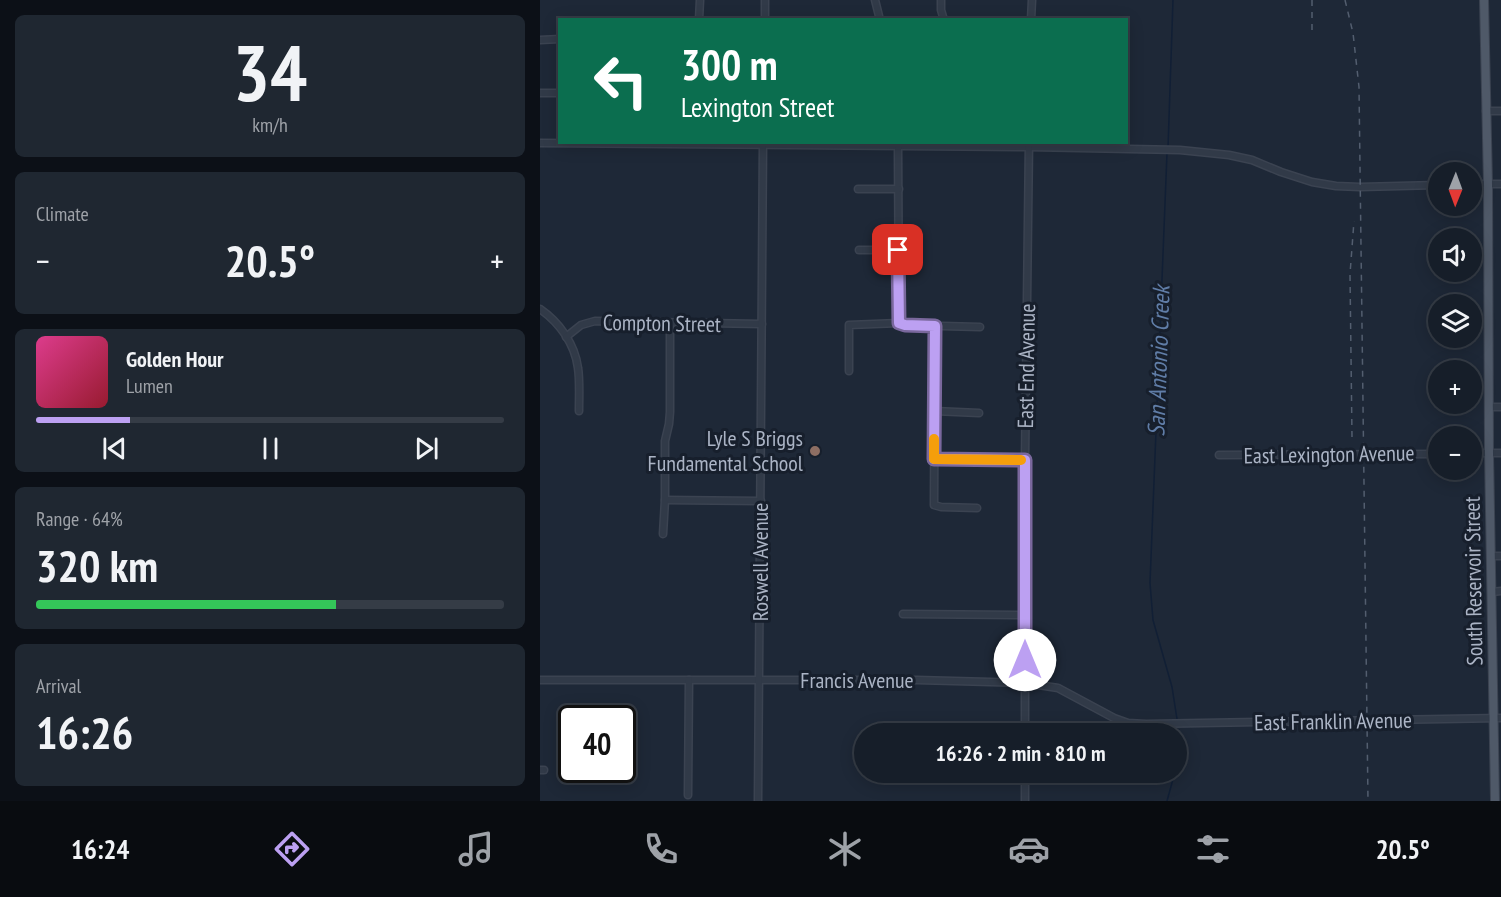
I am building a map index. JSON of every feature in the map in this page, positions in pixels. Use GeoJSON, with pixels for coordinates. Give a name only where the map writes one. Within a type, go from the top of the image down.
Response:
{"type":"FeatureCollection","features":[{"type":"Feature","properties":{"kind":"main road","name":"South Reservoir Street"},"geometry":{"type":"LineString","coordinates":[[1484,0],[1491,556],[1497,639],[1495,801]]}},
{"type":"Feature","properties":{"kind":"street"},"geometry":{"type":"LineString","coordinates":[[699,18],[700,0]]}},
{"type":"Feature","properties":{"kind":"street"},"geometry":{"type":"LineString","coordinates":[[765,0],[765,18]]}},
{"type":"Feature","properties":{"kind":"street"},"geometry":{"type":"LineString","coordinates":[[875,0],[880,18]]}},
{"type":"Feature","properties":{"kind":"street"},"geometry":{"type":"LineString","coordinates":[[941,0],[943,18]]}},
{"type":"Feature","properties":{"kind":"street"},"geometry":{"type":"LineString","coordinates":[[1031,18],[1032,0]]}},
{"type":"Feature","properties":{"kind":"street"},"geometry":{"type":"LineString","coordinates":[[540,40],[558,39]]}},
{"type":"Feature","properties":{"kind":"street"},"geometry":{"type":"LineString","coordinates":[[540,93],[558,93]]}},
{"type":"Feature","properties":{"kind":"street"},"geometry":{"type":"LineString","coordinates":[[1486,111],[1501,111]]}},
{"type":"Feature","properties":{"kind":"street"},"geometry":{"type":"LineString","coordinates":[[540,143],[558,143]]}},
{"type":"Feature","properties":{"kind":"street"},"geometry":{"type":"LineString","coordinates":[[763,144],[1029,145],[1180,150],[1208,152],[1252,160],[1312,182],[1336,186],[1428,185]]}},
{"type":"Feature","properties":{"kind":"street","name":"Roswell Avenue"},"geometry":{"type":"LineString","coordinates":[[758,801],[763,144]]}},
{"type":"Feature","properties":{"kind":"street","name":"East End Avenue"},"geometry":{"type":"LineString","coordinates":[[1025,723],[1025,460],[1029,145]]}},
{"type":"Feature","properties":{"kind":"street"},"geometry":{"type":"LineString","coordinates":[[898,146],[899,323]]}},
{"type":"Feature","properties":{"kind":"street"},"geometry":{"type":"LineString","coordinates":[[1482,184],[1501,184]]}},
{"type":"Feature","properties":{"kind":"street"},"geometry":{"type":"LineString","coordinates":[[858,189],[899,189]]}},
{"type":"Feature","properties":{"kind":"street"},"geometry":{"type":"LineString","coordinates":[[858,250],[898,250]]}},
{"type":"Feature","properties":{"kind":"street"},"geometry":{"type":"LineString","coordinates":[[540,309],[557,322],[572,348],[578,366],[579,411]]}},
{"type":"Feature","properties":{"kind":"street","name":"Compton Street"},"geometry":{"type":"LineString","coordinates":[[566,337],[581,325],[595,321],[762,324]]}},
{"type":"Feature","properties":{"kind":"street"},"geometry":{"type":"LineString","coordinates":[[663,534],[665,441],[670,411],[670,323]]}},
{"type":"Feature","properties":{"kind":"street"},"geometry":{"type":"LineString","coordinates":[[849,371],[849,325],[899,323],[980,327]]}},
{"type":"Feature","properties":{"kind":"street"},"geometry":{"type":"LineString","coordinates":[[935,326],[934,505],[977,508]]}},
{"type":"Feature","properties":{"kind":"street"},"geometry":{"type":"LineString","coordinates":[[1489,407],[1501,407]]}},
{"type":"Feature","properties":{"kind":"street"},"geometry":{"type":"LineString","coordinates":[[934,411],[979,413]]}},
{"type":"Feature","properties":{"kind":"street","name":"East Lexington Avenue"},"geometry":{"type":"LineString","coordinates":[[1219,455],[1428,453]]}},
{"type":"Feature","properties":{"kind":"street"},"geometry":{"type":"LineString","coordinates":[[1482,453],[1501,453]]}},
{"type":"Feature","properties":{"kind":"street"},"geometry":{"type":"LineString","coordinates":[[934,459],[1025,460]]}},
{"type":"Feature","properties":{"kind":"street"},"geometry":{"type":"LineString","coordinates":[[665,500],[761,501]]}},
{"type":"Feature","properties":{"kind":"street"},"geometry":{"type":"LineString","coordinates":[[1491,556],[1501,556]]}},
{"type":"Feature","properties":{"kind":"street"},"geometry":{"type":"LineString","coordinates":[[1492,592],[1501,591]]}},
{"type":"Feature","properties":{"kind":"street"},"geometry":{"type":"LineString","coordinates":[[903,614],[1025,615]]}},
{"type":"Feature","properties":{"kind":"street","name":"Francis Avenue"},"geometry":{"type":"LineString","coordinates":[[540,680],[917,680],[1026,683],[1058,688],[1128,723]]}},
{"type":"Feature","properties":{"kind":"street"},"geometry":{"type":"LineString","coordinates":[[688,795],[689,680]]}},
{"type":"Feature","properties":{"kind":"street","name":"East Franklin Avenue"},"geometry":{"type":"LineString","coordinates":[[1187,724],[1497,718]]}},
{"type":"Feature","properties":{"kind":"street"},"geometry":{"type":"LineString","coordinates":[[1024,801],[1025,783]]}},
{"type":"Feature","properties":{"kind":"waterway","name":"San Antonio Creek"},"geometry":{"type":"LineString","coordinates":[[1168,148],[1173,0]]}},
{"type":"Feature","properties":{"kind":"waterway","name":"San Antonio Creek"},"geometry":{"type":"LineString","coordinates":[[1167,153],[1150,583],[1153,620],[1172,687],[1177,719]]}},
{"type":"Feature","properties":{"kind":"waterway","name":"San Antonio Creek"},"geometry":{"type":"LineString","coordinates":[[1167,801],[1172,783]]}},
{"type":"Feature","properties":{"kind":"railway"},"geometry":{"type":"LineString","coordinates":[[1312,0],[1312,33]]}},
{"type":"Feature","properties":{"kind":"railway"},"geometry":{"type":"LineString","coordinates":[[1345,0],[1353,33],[1359,87],[1368,801]]}},
{"type":"Feature","properties":{"kind":"railway"},"geometry":{"type":"LineString","coordinates":[[1352,437],[1350,274],[1354,221]]}},
{"type":"Feature","properties":{"kind":"slow traffic"},"geometry":{"type":"LineString","coordinates":[[934,439],[934,459],[1021,460]]}},
{"type":"Feature","properties":{"kind":"place","name":"Lyle S Briggs Fundamental School"},"geometry":{"type":"Point","coordinates":[815,451]}},
{"type":"Feature","properties":{"kind":"route"},"geometry":{"type":"LineString","coordinates":[[898,250],[899,323],[935,326],[934,459],[1025,460],[1025,660]]}}]}
